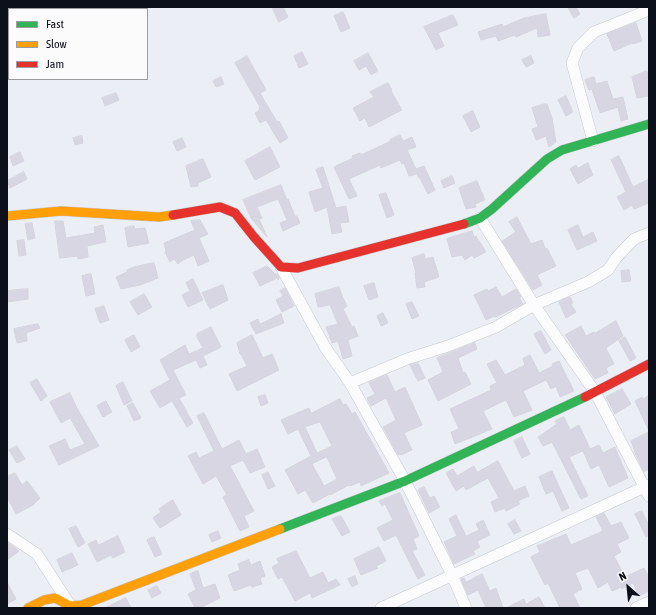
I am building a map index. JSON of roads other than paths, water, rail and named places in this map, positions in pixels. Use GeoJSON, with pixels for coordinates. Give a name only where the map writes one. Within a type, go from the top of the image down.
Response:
{"type":"FeatureCollection","features":[{"type":"Feature","properties":{"kind":"street"},"geometry":{"type":"LineString","coordinates":[[593,141],[572,63],[578,48],[594,32],[649,10]]}},
{"type":"Feature","properties":{"kind":"street"},"geometry":{"type":"LineString","coordinates":[[280,267],[298,268],[454,227],[480,218],[492,209],[547,158],[562,150],[649,124]]}},
{"type":"Feature","properties":{"kind":"street"},"geometry":{"type":"LineString","coordinates":[[7,216],[61,210],[159,217],[220,207],[235,213],[280,267],[325,347],[350,383],[405,481],[452,575],[466,608]]}},
{"type":"Feature","properties":{"kind":"street"},"geometry":{"type":"LineString","coordinates":[[381,608],[452,575],[648,490],[595,392],[534,305],[480,218]]}},
{"type":"Feature","properties":{"kind":"street"},"geometry":{"type":"LineString","coordinates":[[350,383],[407,359],[448,346],[496,328],[534,305],[588,282],[608,270],[616,258],[634,240],[649,233]]}},
{"type":"Feature","properties":{"kind":"street"},"geometry":{"type":"LineString","coordinates":[[28,608],[44,600],[55,598],[65,607],[82,605],[405,481],[595,392],[649,364]]}},
{"type":"Feature","properties":{"kind":"street"},"geometry":{"type":"LineString","coordinates":[[7,534],[37,554],[65,607]]}},
{"type":"Feature","properties":{"kind":"street"},"geometry":{"type":"LineString","coordinates":[[636,608],[649,602]]}}]}
